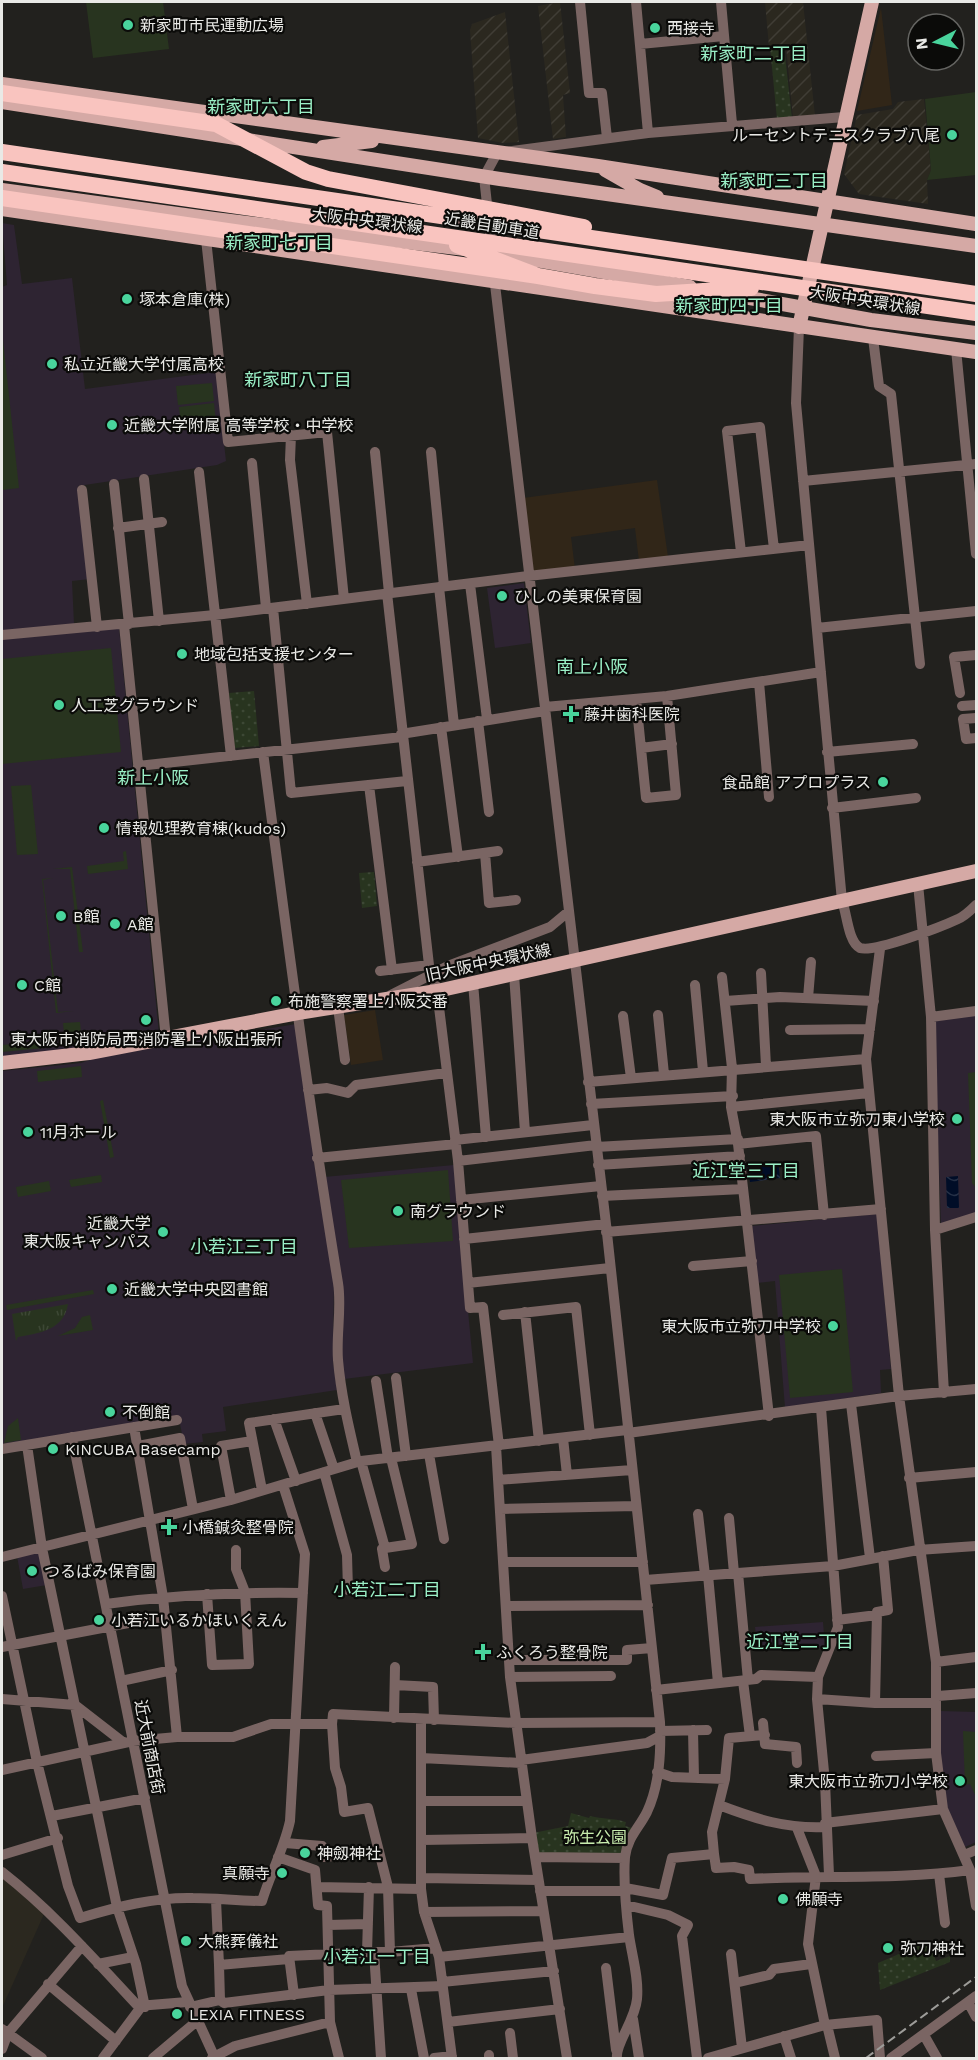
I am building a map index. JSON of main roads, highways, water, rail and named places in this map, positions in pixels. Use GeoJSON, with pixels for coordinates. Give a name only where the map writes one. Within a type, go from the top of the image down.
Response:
{"type":"FeatureCollection","features":[{"type":"Feature","properties":{"kind":"highway"},"geometry":{"type":"LineString","coordinates":[[2,93],[216,124],[306,172],[328,179],[539,217],[771,264]]}},
{"type":"Feature","properties":{"kind":"highway","name":"近畿自動車道"},"geometry":{"type":"LineString","coordinates":[[2,152],[976,294]]}},
{"type":"Feature","properties":{"kind":"highway","name":"近畿自動車道"},"geometry":{"type":"LineString","coordinates":[[2,172],[976,313]]}},
{"type":"Feature","properties":{"kind":"highway"},"geometry":{"type":"LineString","coordinates":[[2,198],[656,294],[785,286]]}},
{"type":"Feature","properties":{"kind":"highway"},"geometry":{"type":"LineString","coordinates":[[428,233],[538,276]]}},
{"type":"Feature","properties":{"kind":"main road"},"geometry":{"type":"LineString","coordinates":[[799,327],[823,225],[844,117],[872,2]]}},
{"type":"Feature","properties":{"kind":"main road"},"geometry":{"type":"LineString","coordinates":[[2,84],[598,166],[976,224]]}},
{"type":"Feature","properties":{"kind":"main road"},"geometry":{"type":"LineString","coordinates":[[2,102],[686,207],[976,246]]}},
{"type":"Feature","properties":{"kind":"main road"},"geometry":{"type":"LineString","coordinates":[[306,149],[394,139]]}},
{"type":"Feature","properties":{"kind":"main road"},"geometry":{"type":"LineString","coordinates":[[598,166],[640,190],[686,207]]}},
{"type":"Feature","properties":{"kind":"main road","name":"大阪中央環状線"},"geometry":{"type":"LineString","coordinates":[[2,190],[492,253],[872,320],[976,333]]}},
{"type":"Feature","properties":{"kind":"main road"},"geometry":{"type":"LineString","coordinates":[[2,209],[976,352]]}},
{"type":"Feature","properties":{"kind":"main road"},"geometry":{"type":"LineString","coordinates":[[916,237],[976,238]]}},
{"type":"Feature","properties":{"kind":"main road","name":"旧大阪中央環状線"},"geometry":{"type":"LineString","coordinates":[[2,1063],[88,1053],[437,991],[976,871]]}},
{"type":"Feature","properties":{"kind":"water"},"geometry":{"type":"Polygon","coordinates":[[[778,1161],[780,1178],[750,1182],[747,1165],[778,1161]]]}},
{"type":"Feature","properties":{"kind":"water"},"geometry":{"type":"Polygon","coordinates":[[[958,1176],[959,1208],[947,1208],[946,1177],[958,1176]]]}},
{"type":"Feature","properties":{"kind":"railway"},"geometry":{"type":"LineString","coordinates":[[866,2058],[976,1977]]}},
{"type":"Feature","properties":{"kind":"place","name":"新家町市民運動広場"},"geometry":{"type":"Point","coordinates":[128,25]}},
{"type":"Feature","properties":{"kind":"place","name":"西接寺"},"geometry":{"type":"Point","coordinates":[655,28]}},
{"type":"Feature","properties":{"kind":"place","name":"ルーセントテニスクラブ八尾"},"geometry":{"type":"Point","coordinates":[952,135]}},
{"type":"Feature","properties":{"kind":"place","name":"塚本倉庫(株)"},"geometry":{"type":"Point","coordinates":[127,299]}},
{"type":"Feature","properties":{"kind":"place","name":"私立近畿大学付属高校"},"geometry":{"type":"Point","coordinates":[52,364]}},
{"type":"Feature","properties":{"kind":"place","name":"近畿大学附属 高等学校・中学校"},"geometry":{"type":"Point","coordinates":[112,425]}},
{"type":"Feature","properties":{"kind":"place","name":"ひしの美東保育園"},"geometry":{"type":"Point","coordinates":[502,596]}},
{"type":"Feature","properties":{"kind":"place","name":"地域包括支援センター"},"geometry":{"type":"Point","coordinates":[182,654]}},
{"type":"Feature","properties":{"kind":"place","name":"人工芝グラウンド"},"geometry":{"type":"Point","coordinates":[59,705]}},
{"type":"Feature","properties":{"kind":"place","name":"藤井歯科医院"},"geometry":{"type":"Point","coordinates":[571,714]}},
{"type":"Feature","properties":{"kind":"place","name":"食品館 アプロプラス"},"geometry":{"type":"Point","coordinates":[883,782]}},
{"type":"Feature","properties":{"kind":"place","name":"情報処理教育棟(kudos)"},"geometry":{"type":"Point","coordinates":[104,828]}},
{"type":"Feature","properties":{"kind":"place","name":"B館"},"geometry":{"type":"Point","coordinates":[61,916]}},
{"type":"Feature","properties":{"kind":"place","name":"A館"},"geometry":{"type":"Point","coordinates":[115,924]}},
{"type":"Feature","properties":{"kind":"place","name":"C館"},"geometry":{"type":"Point","coordinates":[22,985]}},
{"type":"Feature","properties":{"kind":"place","name":"布施警察署上小阪交番"},"geometry":{"type":"Point","coordinates":[276,1001]}},
{"type":"Feature","properties":{"kind":"place","name":"東大阪市消防局西消防署上小阪出張所"},"geometry":{"type":"Point","coordinates":[146,1020]}},
{"type":"Feature","properties":{"kind":"place","name":"東大阪市立弥刀東小学校"},"geometry":{"type":"Point","coordinates":[957,1119]}},
{"type":"Feature","properties":{"kind":"place","name":"11月ホール"},"geometry":{"type":"Point","coordinates":[28,1132]}},
{"type":"Feature","properties":{"kind":"place","name":"南グラウンド"},"geometry":{"type":"Point","coordinates":[398,1211]}},
{"type":"Feature","properties":{"kind":"place","name":"近畿大学 東大阪キャンパス"},"geometry":{"type":"Point","coordinates":[163,1232]}},
{"type":"Feature","properties":{"kind":"place","name":"近畿大学中央図書館"},"geometry":{"type":"Point","coordinates":[112,1289]}},
{"type":"Feature","properties":{"kind":"place","name":"東大阪市立弥刀中学校"},"geometry":{"type":"Point","coordinates":[833,1326]}},
{"type":"Feature","properties":{"kind":"place","name":"不倒館"},"geometry":{"type":"Point","coordinates":[110,1412]}},
{"type":"Feature","properties":{"kind":"place","name":"KINCUBA Basecamp"},"geometry":{"type":"Point","coordinates":[53,1449]}},
{"type":"Feature","properties":{"kind":"place","name":"小橋鍼灸整骨院"},"geometry":{"type":"Point","coordinates":[169,1527]}},
{"type":"Feature","properties":{"kind":"place","name":"つるばみ保育園"},"geometry":{"type":"Point","coordinates":[32,1571]}},
{"type":"Feature","properties":{"kind":"place","name":"小若江いるかほいくえん"},"geometry":{"type":"Point","coordinates":[99,1620]}},
{"type":"Feature","properties":{"kind":"place","name":"ふくろう整骨院"},"geometry":{"type":"Point","coordinates":[483,1652]}},
{"type":"Feature","properties":{"kind":"place","name":"東大阪市立弥刀小学校"},"geometry":{"type":"Point","coordinates":[960,1781]}},
{"type":"Feature","properties":{"kind":"place","name":"神劔神社"},"geometry":{"type":"Point","coordinates":[305,1853]}},
{"type":"Feature","properties":{"kind":"place","name":"真願寺"},"geometry":{"type":"Point","coordinates":[282,1873]}},
{"type":"Feature","properties":{"kind":"place","name":"佛願寺"},"geometry":{"type":"Point","coordinates":[783,1899]}},
{"type":"Feature","properties":{"kind":"place","name":"大熊葬儀社"},"geometry":{"type":"Point","coordinates":[186,1941]}},
{"type":"Feature","properties":{"kind":"place","name":"弥刀神社"},"geometry":{"type":"Point","coordinates":[888,1948]}},
{"type":"Feature","properties":{"kind":"place","name":"LEXIA FITNESS"},"geometry":{"type":"Point","coordinates":[177,2014]}},
{"type":"Feature","properties":{"kind":"district","name":"新家町二丁目"},"geometry":{"type":"Point","coordinates":[754,54]}},
{"type":"Feature","properties":{"kind":"district","name":"新家町六丁目"},"geometry":{"type":"Point","coordinates":[261,107]}},
{"type":"Feature","properties":{"kind":"district","name":"新家町三丁目"},"geometry":{"type":"Point","coordinates":[774,181]}},
{"type":"Feature","properties":{"kind":"district","name":"新家町七丁目"},"geometry":{"type":"Point","coordinates":[279,243]}},
{"type":"Feature","properties":{"kind":"district","name":"新家町四丁目"},"geometry":{"type":"Point","coordinates":[729,306]}},
{"type":"Feature","properties":{"kind":"district","name":"新家町八丁目"},"geometry":{"type":"Point","coordinates":[298,380]}},
{"type":"Feature","properties":{"kind":"district","name":"南上小阪"},"geometry":{"type":"Point","coordinates":[592,667]}},
{"type":"Feature","properties":{"kind":"district","name":"新上小阪"},"geometry":{"type":"Point","coordinates":[153,778]}},
{"type":"Feature","properties":{"kind":"district","name":"近江堂三丁目"},"geometry":{"type":"Point","coordinates":[746,1171]}},
{"type":"Feature","properties":{"kind":"district","name":"小若江三丁目"},"geometry":{"type":"Point","coordinates":[244,1247]}},
{"type":"Feature","properties":{"kind":"district","name":"小若江二丁目"},"geometry":{"type":"Point","coordinates":[387,1590]}},
{"type":"Feature","properties":{"kind":"district","name":"近江堂二丁目"},"geometry":{"type":"Point","coordinates":[800,1642]}},
{"type":"Feature","properties":{"kind":"district","name":"小若江一丁目"},"geometry":{"type":"Point","coordinates":[377,1957]}},
{"type":"Feature","properties":{"kind":"park label","name":"弥生公園"},"geometry":{"type":"Point","coordinates":[595,1837]}}]}
